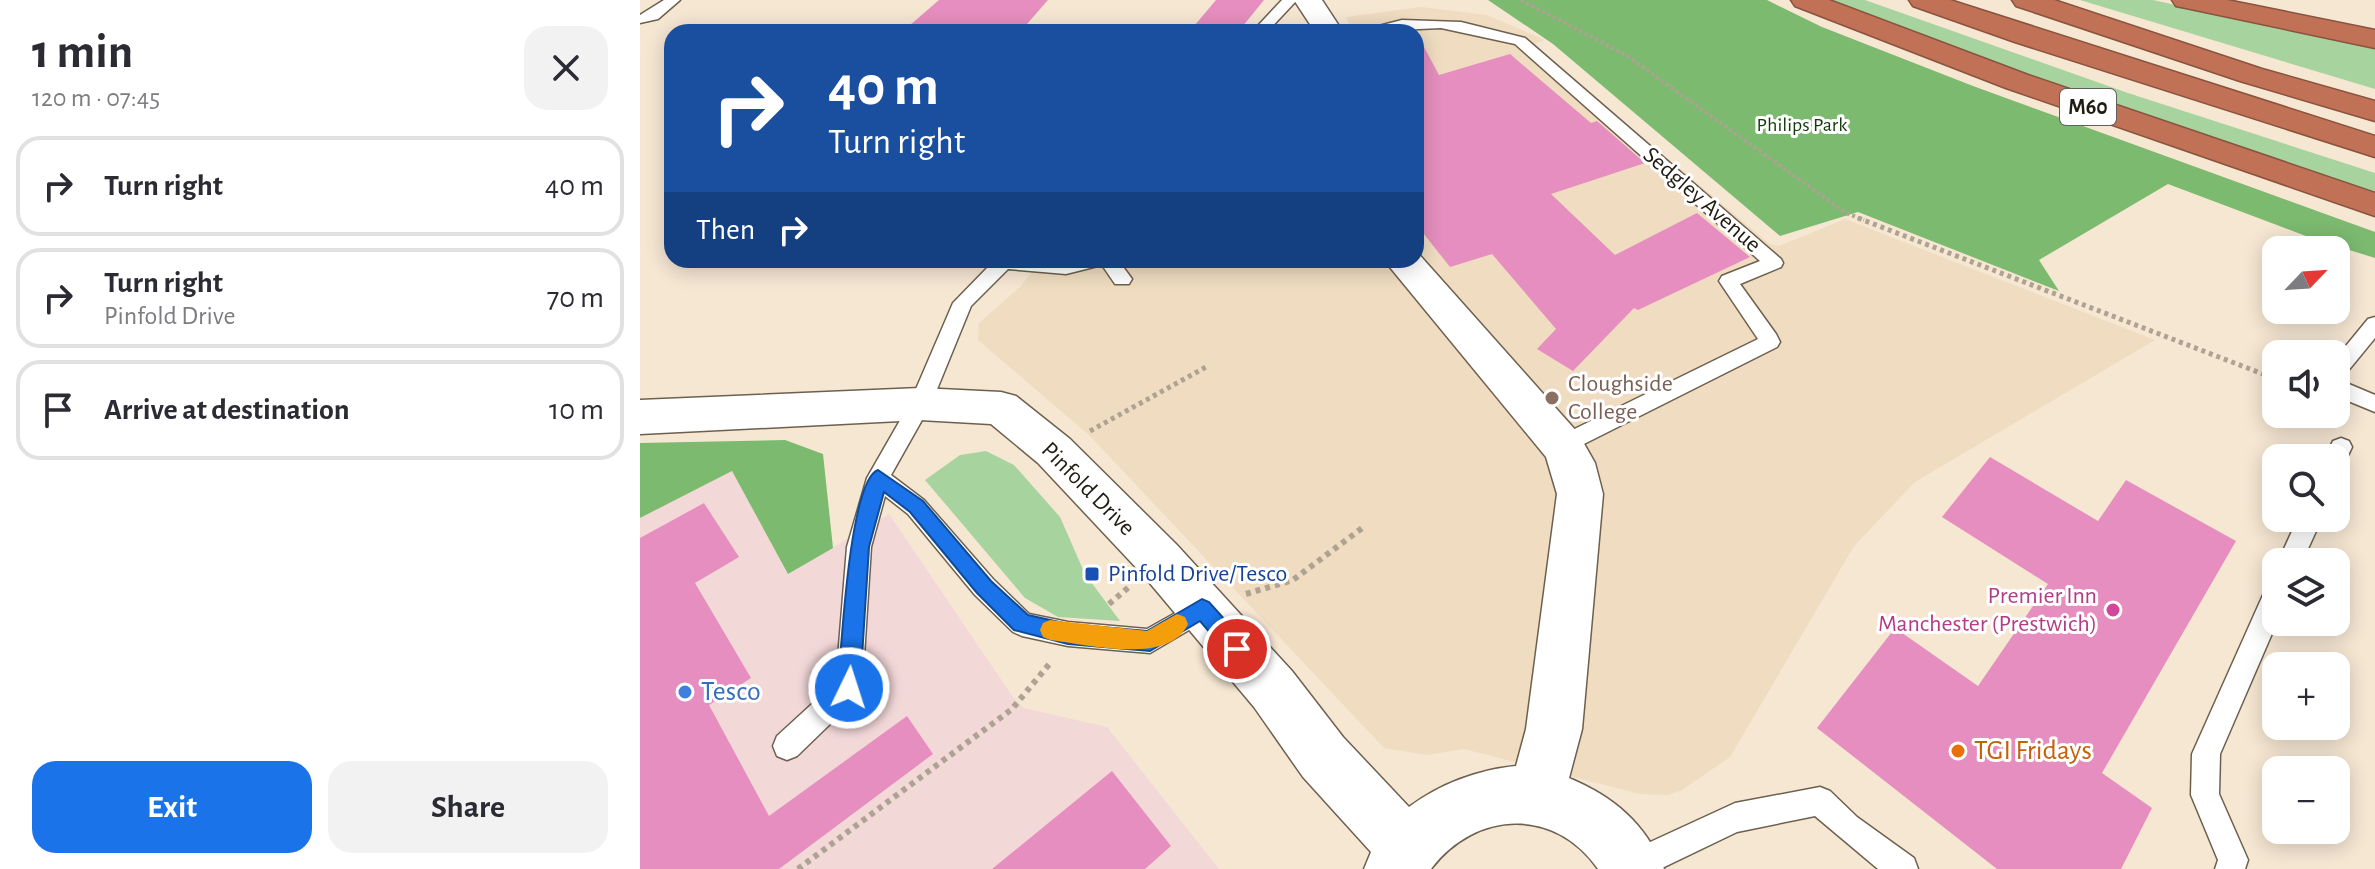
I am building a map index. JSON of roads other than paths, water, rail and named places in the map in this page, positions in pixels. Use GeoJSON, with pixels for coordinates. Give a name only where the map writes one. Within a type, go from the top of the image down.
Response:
{"type":"FeatureCollection","features":[{"type":"Feature","properties":{"kind":"highway","name":"M60"},"geometry":{"type":"LineString","coordinates":[[1805,0],[1900,40],[2040,91],[2375,205]]}},
{"type":"Feature","properties":{"kind":"highway","name":"M60"},"geometry":{"type":"LineString","coordinates":[[1923,0],[2025,36],[2375,147]]}},
{"type":"Feature","properties":{"kind":"highway"},"geometry":{"type":"LineString","coordinates":[[2026,0],[2251,75],[2375,111]]}},
{"type":"Feature","properties":{"kind":"highway"},"geometry":{"type":"LineString","coordinates":[[2186,0],[2375,39]]}},
{"type":"Feature","properties":{"kind":"street"},"geometry":{"type":"LineString","coordinates":[[1308,0],[1324,24]]}},
{"type":"Feature","properties":{"kind":"street"},"geometry":{"type":"LineString","coordinates":[[1410,268],[1562,445],[1572,463],[1580,494],[1554,729],[1536,796]]}},
{"type":"Feature","properties":{"kind":"street","name":"Pinfold Drive"},"geometry":{"type":"LineString","coordinates":[[640,417],[920,404],[1001,408],[1054,451],[1160,560],[1273,689],[1323,757],[1367,808],[1401,857]]}},
{"type":"Feature","properties":{"kind":"street"},"geometry":{"type":"LineString","coordinates":[[1401,857],[1436,819],[1467,802],[1502,794],[1536,796],[1574,808],[1596,824],[1633,867]]}},
{"type":"Feature","properties":{"kind":"lane"},"geometry":{"type":"LineString","coordinates":[[640,19],[653,16],[673,0]]}},
{"type":"Feature","properties":{"kind":"lane"},"geometry":{"type":"LineString","coordinates":[[1267,24],[1290,0]]}},
{"type":"Feature","properties":{"kind":"lane","name":"Sedgley Avenue"},"geometry":{"type":"LineString","coordinates":[[1424,24],[1479,27],[1520,41],[1774,263],[1729,281],[1740,300],[1757,316],[1770,342],[1562,445]]}},
{"type":"Feature","properties":{"kind":"lane"},"geometry":{"type":"LineString","coordinates":[[787,746],[849,688],[859,547],[878,478],[920,404],[963,303],[998,268]]}},
{"type":"Feature","properties":{"kind":"lane"},"geometry":{"type":"LineString","coordinates":[[1114,268],[1122,279]]}},
{"type":"Feature","properties":{"kind":"lane"},"geometry":{"type":"LineString","coordinates":[[2350,355],[2375,324]]}},
{"type":"Feature","properties":{"kind":"lane"},"geometry":{"type":"LineString","coordinates":[[2350,393],[2375,404]]}},
{"type":"Feature","properties":{"kind":"lane"},"geometry":{"type":"LineString","coordinates":[[878,478],[916,507],[974,576],[1022,624],[1074,635],[1150,641],[1202,609]]}},
{"type":"Feature","properties":{"kind":"lane"},"geometry":{"type":"LineString","coordinates":[[2230,869],[2233,860],[2205,795],[2206,754],[2262,626]]}},
{"type":"Feature","properties":{"kind":"lane"},"geometry":{"type":"LineString","coordinates":[[1633,867],[1735,818],[1820,801],[1847,827],[1903,869]]}},
{"type":"Feature","properties":{"kind":"place","name":"Cloughside College"},"geometry":{"type":"Point","coordinates":[1552,398]}},
{"type":"Feature","properties":{"kind":"place","name":"Pinfold Drive/Tesco"},"geometry":{"type":"Point","coordinates":[1092,574]}},
{"type":"Feature","properties":{"kind":"place","name":"Premier Inn Manchester (Prestwich)"},"geometry":{"type":"Point","coordinates":[2113,610]}},
{"type":"Feature","properties":{"kind":"place","name":"Tesco"},"geometry":{"type":"Point","coordinates":[685,692]}},
{"type":"Feature","properties":{"kind":"place","name":"TGI Fridays"},"geometry":{"type":"Point","coordinates":[1958,751]}},
{"type":"Feature","properties":{"kind":"park label","name":"Philips Park"},"geometry":{"type":"Point","coordinates":[1802,125]}}]}
